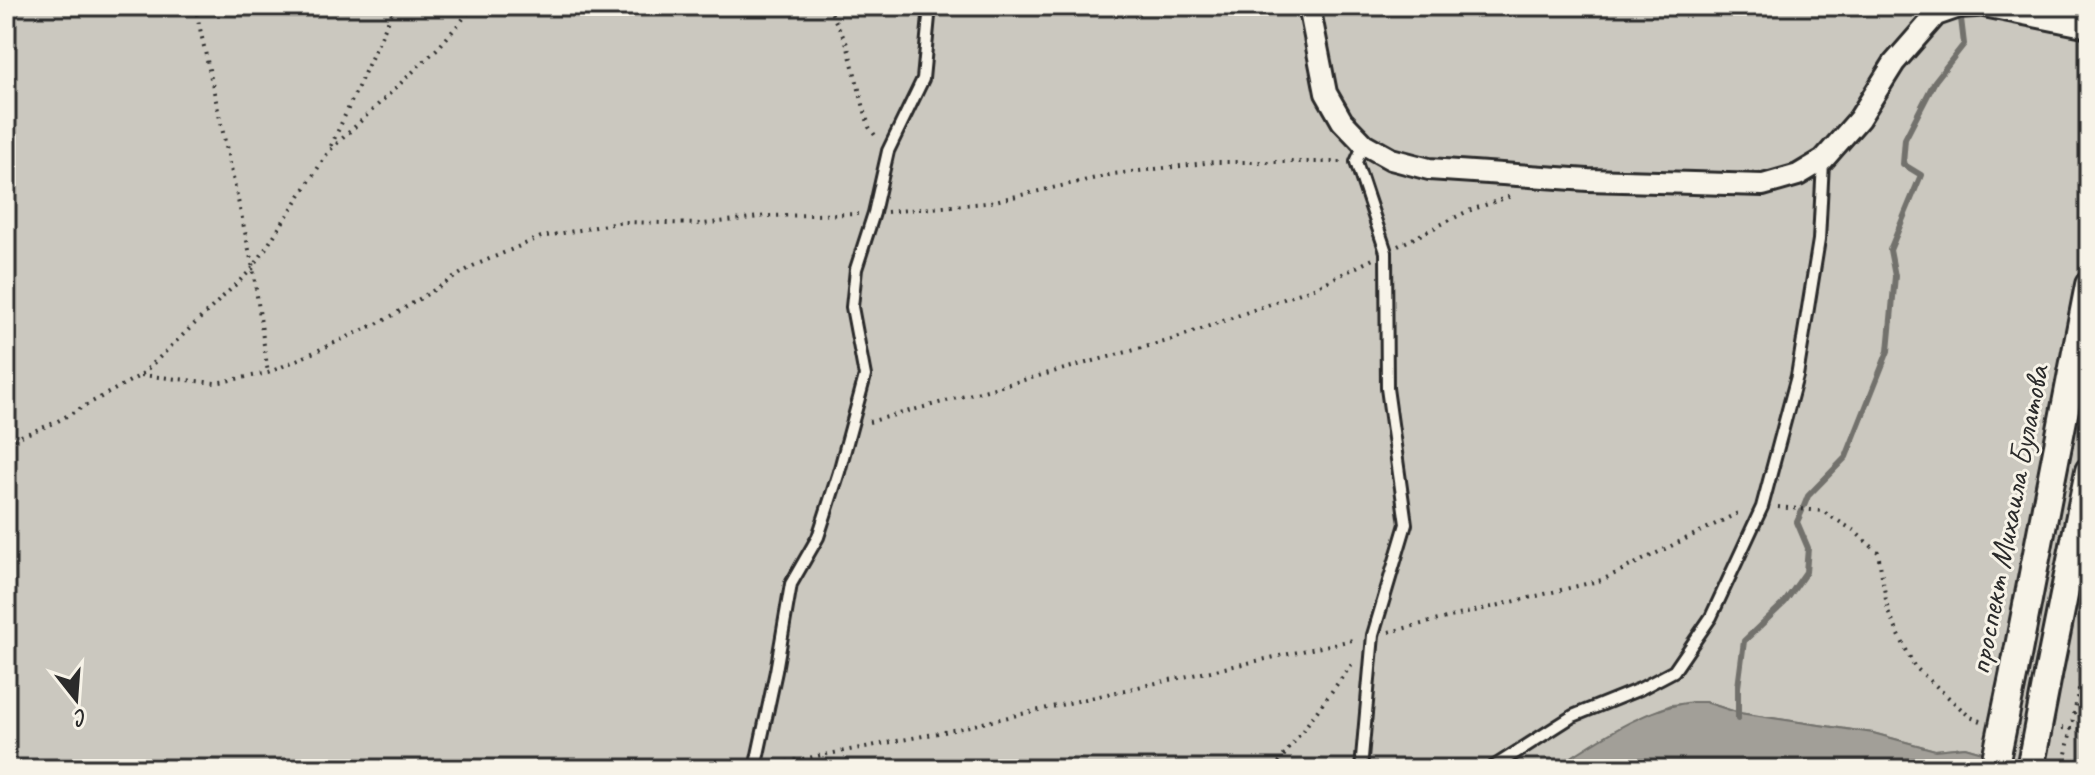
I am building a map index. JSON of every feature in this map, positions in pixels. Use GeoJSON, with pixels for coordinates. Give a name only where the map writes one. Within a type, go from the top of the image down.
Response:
{"type":"FeatureCollection","features":[{"type":"Feature","properties":{"kind":"street"},"geometry":{"type":"LineString","coordinates":[[1309,6],[1326,93],[1360,153],[1429,169],[1604,180],[1763,185],[1798,175],[1823,160],[1859,119],[1894,63],[1936,15],[1959,7],[1976,6]]}},
{"type":"Feature","properties":{"kind":"street"},"geometry":{"type":"LineString","coordinates":[[1984,6],[2089,27]]}},
{"type":"Feature","properties":{"kind":"street","name":"проспект Михаила Булатова"},"geometry":{"type":"LineString","coordinates":[[1994,769],[2089,285]]}},
{"type":"Feature","properties":{"kind":"street"},"geometry":{"type":"LineString","coordinates":[[2030,769],[2089,471]]}},
{"type":"Feature","properties":{"kind":"lane"},"geometry":{"type":"LineString","coordinates":[[755,769],[791,584],[818,537],[865,376],[852,307],[856,269],[874,213],[888,151],[923,79],[930,6]]}},
{"type":"Feature","properties":{"kind":"lane"},"geometry":{"type":"LineString","coordinates":[[1360,153],[1386,252],[1387,388],[1406,524],[1373,635],[1361,769]]}},
{"type":"Feature","properties":{"kind":"lane"},"geometry":{"type":"LineString","coordinates":[[1490,769],[1573,716],[1640,689],[1674,671],[1711,617],[1762,507],[1797,376],[1819,240],[1823,160]]}},
{"type":"Feature","properties":{"kind":"path"},"geometry":{"type":"LineString","coordinates":[[195,6],[253,268],[268,373]]}},
{"type":"Feature","properties":{"kind":"path"},"geometry":{"type":"LineString","coordinates":[[6,442],[54,423],[141,375],[253,268],[329,151],[395,6]]}},
{"type":"Feature","properties":{"kind":"path"},"geometry":{"type":"LineString","coordinates":[[329,151],[439,47],[474,6]]}},
{"type":"Feature","properties":{"kind":"path"},"geometry":{"type":"LineString","coordinates":[[828,6],[847,44],[869,127],[888,151]]}},
{"type":"Feature","properties":{"kind":"path"},"geometry":{"type":"LineString","coordinates":[[141,375],[215,383],[268,373],[385,320],[473,266],[541,237],[623,222],[704,224],[767,216],[874,213],[986,203],[1114,174],[1214,162],[1360,153]]}},
{"type":"Feature","properties":{"kind":"path"},"geometry":{"type":"LineString","coordinates":[[851,427],[1171,340],[1314,288],[1468,211],[1510,196]]}},
{"type":"Feature","properties":{"kind":"path"},"geometry":{"type":"LineString","coordinates":[[755,769],[944,732],[1602,580],[1748,508],[1762,507],[1788,506],[1822,511],[1853,530],[1878,552],[1888,612],[1914,666],[1970,717]]}},
{"type":"Feature","properties":{"kind":"path"},"geometry":{"type":"LineString","coordinates":[[1274,769],[1373,635]]}},
{"type":"Feature","properties":{"kind":"path"},"geometry":{"type":"LineString","coordinates":[[2063,769],[2089,638]]}},
{"type":"Feature","properties":{"kind":"shaded area"},"geometry":{"type":"Polygon","coordinates":[[[6,6],[2089,6],[2089,769],[2041,769],[1965,747],[1935,750],[1873,733],[1739,713],[1705,702],[1671,705],[1645,716],[1552,769],[6,769],[6,6]]]}},
{"type":"Feature","properties":{"kind":"shaded area"},"geometry":{"type":"Polygon","coordinates":[[[1692,702],[1705,702],[1739,713],[1873,733],[1935,750],[1965,747],[2041,769],[1552,769],[1637,719],[1692,702]]]}},
{"type":"Feature","properties":{"kind":"waterway"},"geometry":{"type":"LineString","coordinates":[[1804,506],[1808,496],[1846,457],[1888,351],[1895,276],[1890,250],[1921,175],[1903,164],[1905,139],[1935,81],[1964,44],[1960,10]]}},
{"type":"Feature","properties":{"kind":"waterway"},"geometry":{"type":"LineString","coordinates":[[1738,719],[1738,687],[1744,641],[1785,602],[1806,572],[1808,548],[1797,522],[1802,511]]}}]}
